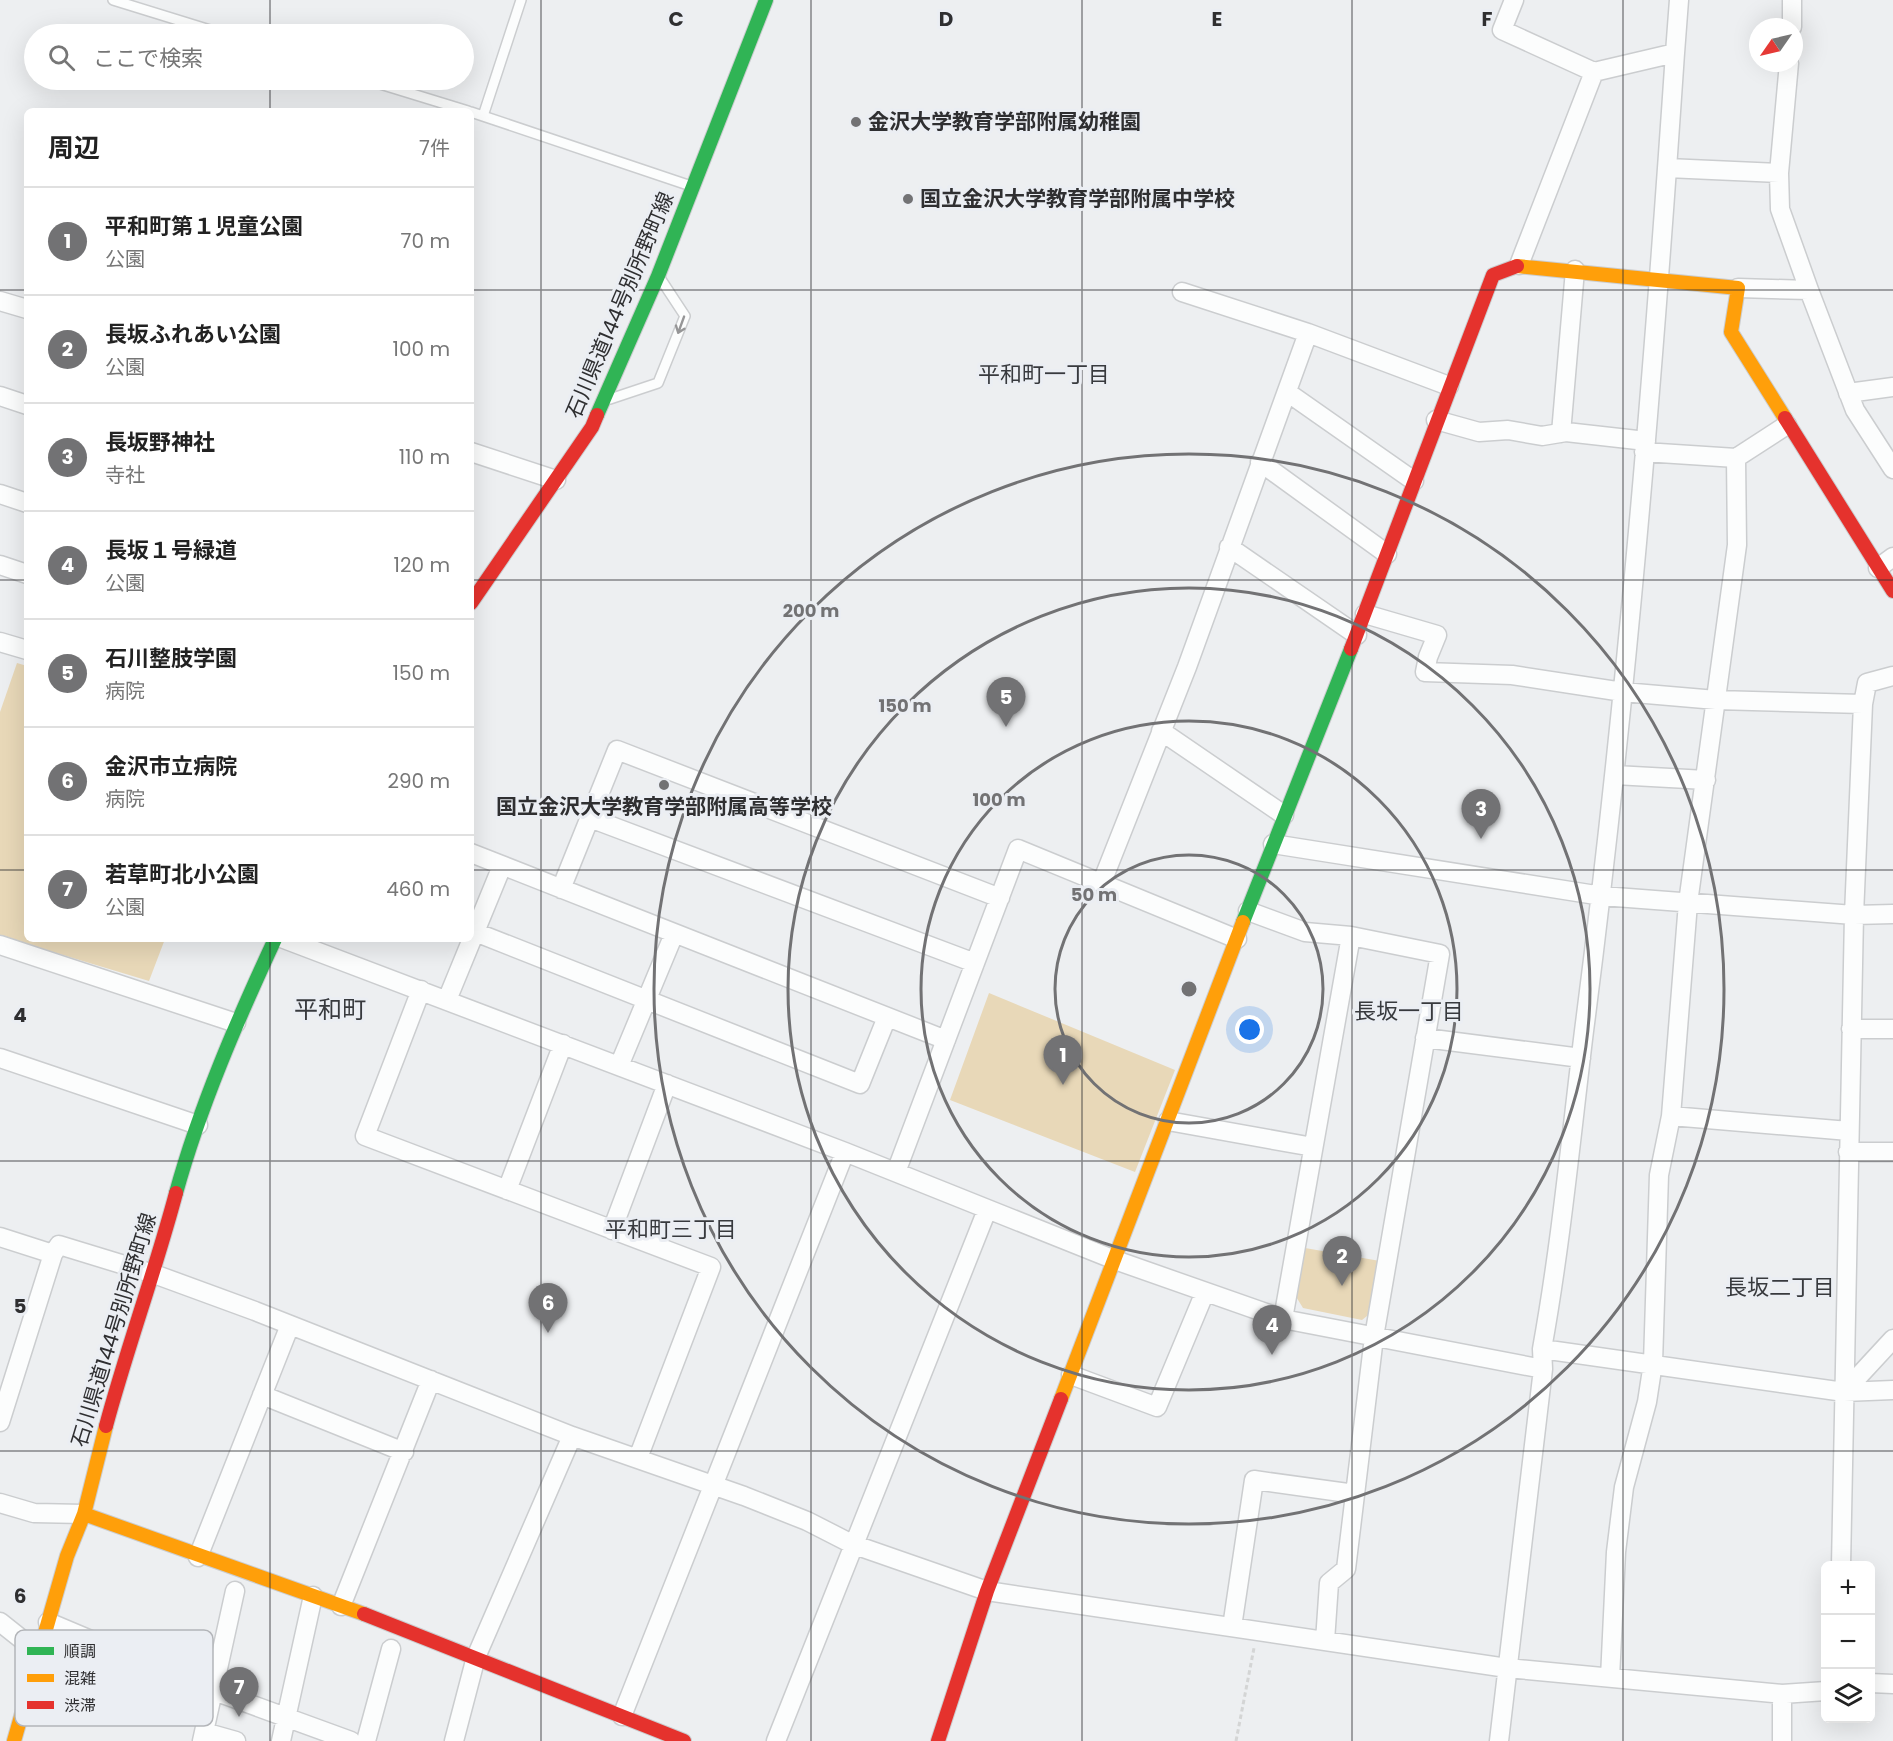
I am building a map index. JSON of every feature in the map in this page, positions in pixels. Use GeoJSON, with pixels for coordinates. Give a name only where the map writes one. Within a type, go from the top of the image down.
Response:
{"type":"FeatureCollection","features":[{"type":"Feature","properties":{"kind":"street","name":"石川県道144号別所野町線"},"geometry":{"type":"LineString","coordinates":[[474,599],[592,427],[658,276],[766,0]]}},
{"type":"Feature","properties":{"kind":"street"},"geometry":{"type":"LineString","coordinates":[[1514,0],[1502,30],[1594,72],[1675,53]]}},
{"type":"Feature","properties":{"kind":"street"},"geometry":{"type":"LineString","coordinates":[[1499,1741],[1543,1369],[1542,1349],[1552,1288],[1602,896],[1615,775],[1660,279],[1679,0]]}},
{"type":"Feature","properties":{"kind":"street"},"geometry":{"type":"LineString","coordinates":[[1792,0],[1792,18]]}},
{"type":"Feature","properties":{"kind":"street"},"geometry":{"type":"LineString","coordinates":[[1519,265],[1594,72]]}},
{"type":"Feature","properties":{"kind":"street"},"geometry":{"type":"LineString","coordinates":[[1788,72],[1779,173],[1780,209],[1855,410],[1893,469]]}},
{"type":"Feature","properties":{"kind":"street"},"geometry":{"type":"LineString","coordinates":[[1667,168],[1779,173]]}},
{"type":"Feature","properties":{"kind":"street"},"geometry":{"type":"LineString","coordinates":[[938,1741],[987,1591],[1284,815],[1357,635],[1436,420],[1493,275],[1519,265],[1738,288],[1809,290]]}},
{"type":"Feature","properties":{"kind":"street"},"geometry":{"type":"LineString","coordinates":[[1561,433],[1575,270]]}},
{"type":"Feature","properties":{"kind":"street"},"geometry":{"type":"LineString","coordinates":[[1738,288],[1731,332],[1893,591]]}},
{"type":"Feature","properties":{"kind":"street"},"geometry":{"type":"LineString","coordinates":[[1182,292],[1308,333],[1449,386]]}},
{"type":"Feature","properties":{"kind":"street"},"geometry":{"type":"LineString","coordinates":[[0,301],[24,308]]}},
{"type":"Feature","properties":{"kind":"street"},"geometry":{"type":"LineString","coordinates":[[1102,882],[1161,731],[1308,333]]}},
{"type":"Feature","properties":{"kind":"street"},"geometry":{"type":"LineString","coordinates":[[1848,393],[1893,387]]}},
{"type":"Feature","properties":{"kind":"street"},"geometry":{"type":"LineString","coordinates":[[1287,392],[1413,482]]}},
{"type":"Feature","properties":{"kind":"street"},"geometry":{"type":"LineString","coordinates":[[0,396],[24,404]]}},
{"type":"Feature","properties":{"kind":"street"},"geometry":{"type":"LineString","coordinates":[[1436,420],[1479,432],[1508,430],[1542,436],[1561,433],[1645,447],[1736,458],[1788,425]]}},
{"type":"Feature","properties":{"kind":"street"},"geometry":{"type":"LineString","coordinates":[[474,453],[556,480]]}},
{"type":"Feature","properties":{"kind":"street"},"geometry":{"type":"LineString","coordinates":[[1610,1678],[1616,1552],[1624,1487],[1647,1402],[1653,1364],[1659,1175],[1671,1116],[1688,903],[1737,545],[1736,458]]}},
{"type":"Feature","properties":{"kind":"street"},"geometry":{"type":"LineString","coordinates":[[1260,462],[1387,554]]}},
{"type":"Feature","properties":{"kind":"street"},"geometry":{"type":"LineString","coordinates":[[0,494],[24,502]]}},
{"type":"Feature","properties":{"kind":"street"},"geometry":{"type":"LineString","coordinates":[[1229,547],[1357,635]]}},
{"type":"Feature","properties":{"kind":"street"},"geometry":{"type":"LineString","coordinates":[[1878,568],[1893,557]]}},
{"type":"Feature","properties":{"kind":"street"},"geometry":{"type":"LineString","coordinates":[[0,565],[24,573]]}},
{"type":"Feature","properties":{"kind":"street"},"geometry":{"type":"LineString","coordinates":[[1365,614],[1437,635],[1425,672],[1512,675],[1623,692],[1716,700],[1863,704]]}},
{"type":"Feature","properties":{"kind":"street"},"geometry":{"type":"LineString","coordinates":[[0,642],[24,649]]}},
{"type":"Feature","properties":{"kind":"street"},"geometry":{"type":"LineString","coordinates":[[1841,1561],[1851,1029],[1863,704],[1867,683],[1893,676]]}},
{"type":"Feature","properties":{"kind":"street"},"geometry":{"type":"LineString","coordinates":[[1161,731],[1284,815]]}},
{"type":"Feature","properties":{"kind":"street"},"geometry":{"type":"LineString","coordinates":[[561,889],[617,750],[1000,898]]}},
{"type":"Feature","properties":{"kind":"street"},"geometry":{"type":"LineString","coordinates":[[1615,775],[1706,780]]}},
{"type":"Feature","properties":{"kind":"street"},"geometry":{"type":"LineString","coordinates":[[590,818],[975,963]]}},
{"type":"Feature","properties":{"kind":"street"},"geometry":{"type":"LineString","coordinates":[[1273,844],[1602,896],[1854,915],[1893,914]]}},
{"type":"Feature","properties":{"kind":"street"},"geometry":{"type":"LineString","coordinates":[[896,1172],[1018,849],[1237,939]]}},
{"type":"Feature","properties":{"kind":"street"},"geometry":{"type":"LineString","coordinates":[[474,855],[946,1040]]}},
{"type":"Feature","properties":{"kind":"street"},"geometry":{"type":"LineString","coordinates":[[502,866],[475,932],[860,1084],[887,1017]]}},
{"type":"Feature","properties":{"kind":"street"},"geometry":{"type":"LineString","coordinates":[[1248,911],[1305,932],[1351,936],[1440,954],[1374,1336],[1346,1569],[1329,1582],[1325,1641]]}},
{"type":"Feature","properties":{"kind":"street"},"geometry":{"type":"LineString","coordinates":[[619,1066],[674,934]]}},
{"type":"Feature","properties":{"kind":"street"},"geometry":{"type":"LineString","coordinates":[[1283,1319],[1351,936]]}},
{"type":"Feature","properties":{"kind":"street","name":"石川県道144号別所野町線"},"geometry":{"type":"LineString","coordinates":[[46,1630],[67,1556],[84,1514],[124,1354],[154,1274],[185,1160],[236,1023],[274,942]]}},
{"type":"Feature","properties":{"kind":"street"},"geometry":{"type":"LineString","coordinates":[[292,942],[845,1152],[1115,1260],[1283,1319],[1543,1369]]}},
{"type":"Feature","properties":{"kind":"street"},"geometry":{"type":"LineString","coordinates":[[447,1000],[471,942]]}},
{"type":"Feature","properties":{"kind":"street"},"geometry":{"type":"LineString","coordinates":[[0,945],[93,973],[236,1023]]}},
{"type":"Feature","properties":{"kind":"street"},"geometry":{"type":"LineString","coordinates":[[421,990],[365,1136],[711,1267],[638,1458]]}},
{"type":"Feature","properties":{"kind":"street"},"geometry":{"type":"LineString","coordinates":[[1851,1029],[1893,1029]]}},
{"type":"Feature","properties":{"kind":"street"},"geometry":{"type":"LineString","coordinates":[[1425,1038],[1581,1058]]}},
{"type":"Feature","properties":{"kind":"street"},"geometry":{"type":"LineString","coordinates":[[507,1190],[563,1044]]}},
{"type":"Feature","properties":{"kind":"street"},"geometry":{"type":"LineString","coordinates":[[0,1058],[198,1125]]}},
{"type":"Feature","properties":{"kind":"street"},"geometry":{"type":"LineString","coordinates":[[612,1230],[667,1084]]}},
{"type":"Feature","properties":{"kind":"street"},"geometry":{"type":"LineString","coordinates":[[1671,1116],[1849,1131]]}},
{"type":"Feature","properties":{"kind":"street"},"geometry":{"type":"LineString","coordinates":[[1168,1121],[1313,1147]]}},
{"type":"Feature","properties":{"kind":"street"},"geometry":{"type":"LineString","coordinates":[[622,1716],[845,1152]]}},
{"type":"Feature","properties":{"kind":"street"},"geometry":{"type":"LineString","coordinates":[[1848,1152],[1893,1152]]}},
{"type":"Feature","properties":{"kind":"street"},"geometry":{"type":"LineString","coordinates":[[776,1741],[852,1544],[987,1210]]}},
{"type":"Feature","properties":{"kind":"street"},"geometry":{"type":"LineString","coordinates":[[0,1237],[52,1254]]}},
{"type":"Feature","properties":{"kind":"street"},"geometry":{"type":"LineString","coordinates":[[0,1422],[52,1254],[59,1245],[154,1274],[572,1436],[715,1485],[807,1521],[852,1544],[987,1591],[1507,1668],[1782,1694],[1821,1691]]}},
{"type":"Feature","properties":{"kind":"street"},"geometry":{"type":"LineString","coordinates":[[1071,1375],[1157,1407],[1205,1292]]}},
{"type":"Feature","properties":{"kind":"street"},"geometry":{"type":"LineString","coordinates":[[198,1557],[290,1325]]}},
{"type":"Feature","properties":{"kind":"street"},"geometry":{"type":"LineString","coordinates":[[1844,1392],[1893,1340]]}},
{"type":"Feature","properties":{"kind":"street"},"geometry":{"type":"LineString","coordinates":[[1542,1349],[1844,1392],[1893,1390]]}},
{"type":"Feature","properties":{"kind":"street"},"geometry":{"type":"LineString","coordinates":[[340,1606],[404,1452],[431,1380]]}},
{"type":"Feature","properties":{"kind":"street"},"geometry":{"type":"LineString","coordinates":[[262,1395],[404,1452]]}},
{"type":"Feature","properties":{"kind":"street"},"geometry":{"type":"LineString","coordinates":[[454,1741],[476,1657],[572,1436]]}},
{"type":"Feature","properties":{"kind":"street"},"geometry":{"type":"LineString","coordinates":[[1232,1627],[1254,1480],[1355,1494]]}},
{"type":"Feature","properties":{"kind":"street"},"geometry":{"type":"LineString","coordinates":[[0,1503],[34,1513],[84,1514],[476,1657],[684,1741]]}},
{"type":"Feature","properties":{"kind":"street"},"geometry":{"type":"LineString","coordinates":[[235,1591],[213,1690],[351,1741]]}},
{"type":"Feature","properties":{"kind":"street"},"geometry":{"type":"LineString","coordinates":[[281,1741],[313,1596]]}},
{"type":"Feature","properties":{"kind":"street"},"geometry":{"type":"LineString","coordinates":[[0,1622],[15,1634]]}},
{"type":"Feature","properties":{"kind":"street"},"geometry":{"type":"LineString","coordinates":[[48,1622],[67,1630]]}},
{"type":"Feature","properties":{"kind":"street"},"geometry":{"type":"LineString","coordinates":[[366,1741],[391,1649]]}},
{"type":"Feature","properties":{"kind":"street"},"geometry":{"type":"LineString","coordinates":[[1875,1683],[1893,1684]]}},
{"type":"Feature","properties":{"kind":"street"},"geometry":{"type":"LineString","coordinates":[[1782,1694],[1782,1741]]}},
{"type":"Feature","properties":{"kind":"street","name":"石川県道144号別所野町線"},"geometry":{"type":"LineString","coordinates":[[14,1741],[18,1726]]}},
{"type":"Feature","properties":{"kind":"street"},"geometry":{"type":"LineString","coordinates":[[203,1737],[236,1741]]}},
{"type":"Feature","properties":{"kind":"lane"},"geometry":{"type":"LineString","coordinates":[[113,0],[191,24]]}},
{"type":"Feature","properties":{"kind":"lane"},"geometry":{"type":"LineString","coordinates":[[483,116],[521,0]]}},
{"type":"Feature","properties":{"kind":"lane"},"geometry":{"type":"LineString","coordinates":[[399,90],[456,108]]}},
{"type":"Feature","properties":{"kind":"lane"},"geometry":{"type":"LineString","coordinates":[[474,113],[693,187]]}},
{"type":"Feature","properties":{"kind":"lane"},"geometry":{"type":"LineString","coordinates":[[604,401],[658,383],[685,316],[658,276]]}},
{"type":"Feature","properties":{"kind":"path"},"geometry":{"type":"LineString","coordinates":[[1236,1741],[1257,1631]]}},
{"type":"Feature","properties":{"kind":"shaded area"},"geometry":{"type":"Polygon","coordinates":[[[17,663],[24,665],[24,942],[164,942],[149,981],[0,936],[0,712],[17,663]]]}},
{"type":"Feature","properties":{"kind":"shaded area"},"geometry":{"type":"Polygon","coordinates":[[[989,993],[1175,1070],[1135,1172],[950,1100],[989,993]]]}},
{"type":"Feature","properties":{"kind":"shaded area"},"geometry":{"type":"Polygon","coordinates":[[[1305,1248],[1380,1261],[1372,1312],[1362,1320],[1303,1308],[1295,1295],[1305,1248]]]}},
{"type":"Feature","properties":{"kind":"traffic: fast"},"geometry":{"type":"LineString","coordinates":[[597,415],[658,276],[766,0]]}},
{"type":"Feature","properties":{"kind":"traffic: fast"},"geometry":{"type":"LineString","coordinates":[[1243,922],[1351,649]]}},
{"type":"Feature","properties":{"kind":"traffic: fast"},"geometry":{"type":"LineString","coordinates":[[176,1193],[196,1128],[220,1064],[274,942]]}},
{"type":"Feature","properties":{"kind":"traffic: slow"},"geometry":{"type":"LineString","coordinates":[[1517,266],[1738,288],[1731,332],[1785,418]]}},
{"type":"Feature","properties":{"kind":"traffic: slow"},"geometry":{"type":"LineString","coordinates":[[1061,1399],[1243,922]]}},
{"type":"Feature","properties":{"kind":"traffic: slow"},"geometry":{"type":"LineString","coordinates":[[46,1630],[67,1556],[84,1514],[106,1426]]}},
{"type":"Feature","properties":{"kind":"traffic: slow"},"geometry":{"type":"LineString","coordinates":[[84,1514],[364,1614]]}},
{"type":"Feature","properties":{"kind":"traffic: slow"},"geometry":{"type":"LineString","coordinates":[[14,1741],[18,1726]]}},
{"type":"Feature","properties":{"kind":"traffic: jam"},"geometry":{"type":"LineString","coordinates":[[1351,649],[1493,275],[1517,266]]}},
{"type":"Feature","properties":{"kind":"traffic: jam"},"geometry":{"type":"LineString","coordinates":[[474,599],[592,427],[597,415]]}},
{"type":"Feature","properties":{"kind":"traffic: jam"},"geometry":{"type":"LineString","coordinates":[[1785,418],[1893,591]]}},
{"type":"Feature","properties":{"kind":"traffic: jam"},"geometry":{"type":"LineString","coordinates":[[106,1426],[176,1193]]}},
{"type":"Feature","properties":{"kind":"traffic: jam"},"geometry":{"type":"LineString","coordinates":[[938,1741],[987,1591],[1061,1399]]}},
{"type":"Feature","properties":{"kind":"traffic: jam"},"geometry":{"type":"LineString","coordinates":[[364,1614],[684,1741]]}},
{"type":"Feature","properties":{"kind":"place","name":"金沢大学教育学部附属幼稚園"},"geometry":{"type":"Point","coordinates":[856,122]}},
{"type":"Feature","properties":{"kind":"place","name":"国立金沢大学教育学部附属中学校"},"geometry":{"type":"Point","coordinates":[908,199]}},
{"type":"Feature","properties":{"kind":"place","name":"石川整肢学園"},"geometry":{"type":"Point","coordinates":[1006,727]}},
{"type":"Feature","properties":{"kind":"place","name":"国立金沢大学教育学部附属高等学校"},"geometry":{"type":"Point","coordinates":[664,785]}},
{"type":"Feature","properties":{"kind":"place","name":"長坂野神社"},"geometry":{"type":"Point","coordinates":[1481,839]}},
{"type":"Feature","properties":{"kind":"place","name":"平和町第１児童公園"},"geometry":{"type":"Point","coordinates":[1063,1085]}},
{"type":"Feature","properties":{"kind":"place","name":"長坂ふれあい公園"},"geometry":{"type":"Point","coordinates":[1342,1286]}},
{"type":"Feature","properties":{"kind":"place","name":"金沢市立病院"},"geometry":{"type":"Point","coordinates":[548,1333]}},
{"type":"Feature","properties":{"kind":"place","name":"長坂１号緑道"},"geometry":{"type":"Point","coordinates":[1272,1355]}},
{"type":"Feature","properties":{"kind":"place","name":"若草町北小公園"},"geometry":{"type":"Point","coordinates":[239,1717]}},
{"type":"Feature","properties":{"kind":"district","name":"平和町一丁目"},"geometry":{"type":"Point","coordinates":[1044,374]}},
{"type":"Feature","properties":{"kind":"district","name":"平和町"},"geometry":{"type":"Point","coordinates":[330,1010]}},
{"type":"Feature","properties":{"kind":"district","name":"長坂一丁目"},"geometry":{"type":"Point","coordinates":[1409,1011]}},
{"type":"Feature","properties":{"kind":"district","name":"平和町三丁目"},"geometry":{"type":"Point","coordinates":[671,1229]}},
{"type":"Feature","properties":{"kind":"district","name":"長坂二丁目"},"geometry":{"type":"Point","coordinates":[1780,1287]}}]}
